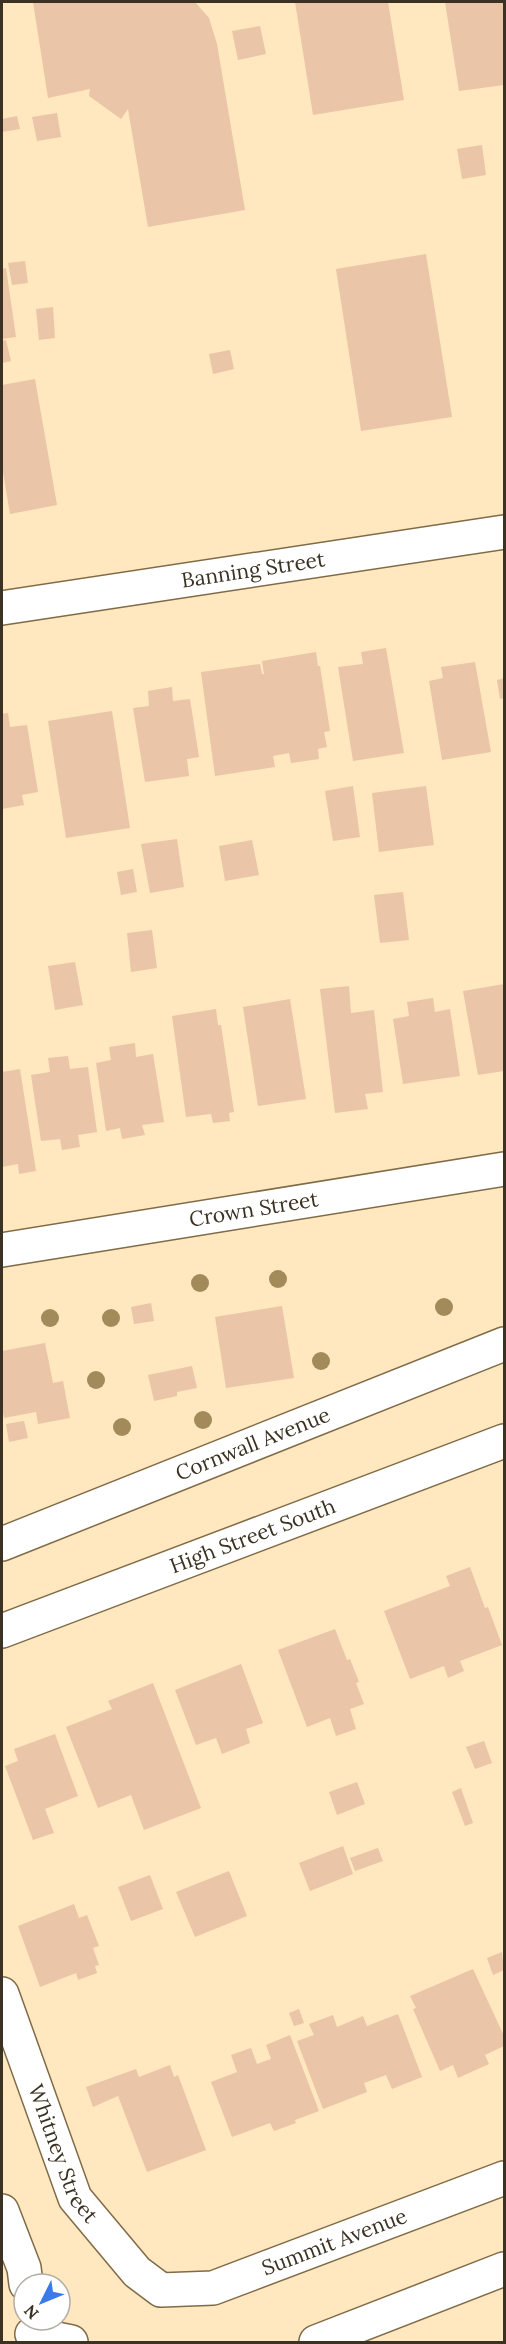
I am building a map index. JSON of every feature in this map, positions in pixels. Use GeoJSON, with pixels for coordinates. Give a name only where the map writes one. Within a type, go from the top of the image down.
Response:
{"type":"FeatureCollection","features":[{"type":"Feature","properties":{"kind":"street","name":"Banning Street"},"geometry":{"type":"LineString","coordinates":[[2,608],[504,532]]}},
{"type":"Feature","properties":{"kind":"street","name":"Crown Street"},"geometry":{"type":"LineString","coordinates":[[2,1250],[504,1169]]}},
{"type":"Feature","properties":{"kind":"street","name":"Cornwall Avenue"},"geometry":{"type":"LineString","coordinates":[[2,1544],[504,1344]]}},
{"type":"Feature","properties":{"kind":"street","name":"High Street South"},"geometry":{"type":"LineString","coordinates":[[2,1631],[504,1441]]}},
{"type":"Feature","properties":{"kind":"street","name":"Whitney Street"},"geometry":{"type":"LineString","coordinates":[[2,1994],[75,2198],[137,2272],[161,2290]]}},
{"type":"Feature","properties":{"kind":"street","name":"Summit Avenue"},"geometry":{"type":"LineString","coordinates":[[161,2290],[213,2288],[504,2178]]}},
{"type":"Feature","properties":{"kind":"street"},"geometry":{"type":"LineString","coordinates":[[2,2211],[24,2272]]}},
{"type":"Feature","properties":{"kind":"street"},"geometry":{"type":"LineString","coordinates":[[316,2343],[504,2269]]}},
{"type":"Feature","properties":{"kind":"street"},"geometry":{"type":"LineString","coordinates":[[24,2332],[71,2343]]}},
{"type":"Feature","properties":{"kind":"building"},"geometry":{"type":"Polygon","coordinates":[[[33,2],[195,2],[209,18],[217,44],[245,210],[148,227],[128,109],[121,119],[89,96],[90,89],[48,98],[33,2]]]}},
{"type":"Feature","properties":{"kind":"building"},"geometry":{"type":"Polygon","coordinates":[[[295,2],[388,2],[404,100],[313,115],[295,2]]]}},
{"type":"Feature","properties":{"kind":"building"},"geometry":{"type":"Polygon","coordinates":[[[445,2],[504,2],[504,85],[459,91],[445,2]]]}},
{"type":"Feature","properties":{"kind":"building"},"geometry":{"type":"Polygon","coordinates":[[[260,26],[266,54],[238,60],[232,31],[260,26]]]}},
{"type":"Feature","properties":{"kind":"building"},"geometry":{"type":"Polygon","coordinates":[[[57,113],[61,137],[37,141],[32,117],[57,113]]]}},
{"type":"Feature","properties":{"kind":"building"},"geometry":{"type":"Polygon","coordinates":[[[17,116],[20,129],[2,132],[2,119],[17,116]]]}},
{"type":"Feature","properties":{"kind":"building"},"geometry":{"type":"Polygon","coordinates":[[[482,145],[486,175],[462,179],[457,149],[482,145]]]}},
{"type":"Feature","properties":{"kind":"building"},"geometry":{"type":"Polygon","coordinates":[[[426,254],[452,417],[361,431],[336,269],[426,254]]]}},
{"type":"Feature","properties":{"kind":"building"},"geometry":{"type":"Polygon","coordinates":[[[25,261],[28,283],[12,285],[8,263],[25,261]]]}},
{"type":"Feature","properties":{"kind":"building"},"geometry":{"type":"Polygon","coordinates":[[[6,268],[16,337],[2,339],[2,269],[6,268]]]}},
{"type":"Feature","properties":{"kind":"building"},"geometry":{"type":"Polygon","coordinates":[[[53,307],[55,338],[39,340],[36,309],[53,307]]]}},
{"type":"Feature","properties":{"kind":"building"},"geometry":{"type":"Polygon","coordinates":[[[6,340],[11,361],[2,363],[2,341],[6,340]]]}},
{"type":"Feature","properties":{"kind":"building"},"geometry":{"type":"Polygon","coordinates":[[[230,350],[234,369],[213,374],[209,354],[230,350]]]}},
{"type":"Feature","properties":{"kind":"building"},"geometry":{"type":"Polygon","coordinates":[[[35,379],[57,505],[10,514],[2,466],[2,385],[35,379]]]}},
{"type":"Feature","properties":{"kind":"building"},"geometry":{"type":"Polygon","coordinates":[[[386,648],[404,753],[353,761],[338,667],[363,664],[361,652],[386,648]]]}},
{"type":"Feature","properties":{"kind":"building"},"geometry":{"type":"Polygon","coordinates":[[[316,652],[330,731],[324,732],[327,747],[318,749],[319,759],[291,763],[289,753],[273,756],[275,767],[215,776],[201,672],[260,664],[262,674],[264,674],[262,661],[316,652]]]}},
{"type":"Feature","properties":{"kind":"building"},"geometry":{"type":"Polygon","coordinates":[[[475,662],[491,752],[442,760],[429,681],[443,678],[441,667],[475,662]]]}},
{"type":"Feature","properties":{"kind":"building"},"geometry":{"type":"Polygon","coordinates":[[[504,678],[504,698],[500,699],[497,680],[504,678]]]}},
{"type":"Feature","properties":{"kind":"building"},"geometry":{"type":"Polygon","coordinates":[[[172,687],[173,701],[190,699],[199,757],[187,759],[189,776],[145,782],[133,708],[149,706],[148,691],[172,687]]]}},
{"type":"Feature","properties":{"kind":"building"},"geometry":{"type":"Polygon","coordinates":[[[112,711],[130,828],[66,838],[48,721],[112,711]]]}},
{"type":"Feature","properties":{"kind":"building"},"geometry":{"type":"Polygon","coordinates":[[[8,713],[10,727],[27,725],[38,792],[22,795],[24,805],[2,809],[2,714],[8,713]]]}},
{"type":"Feature","properties":{"kind":"building"},"geometry":{"type":"Polygon","coordinates":[[[353,786],[360,837],[333,841],[325,791],[353,786]]]}},
{"type":"Feature","properties":{"kind":"building"},"geometry":{"type":"Polygon","coordinates":[[[426,786],[434,845],[379,852],[372,793],[426,786]]]}},
{"type":"Feature","properties":{"kind":"building"},"geometry":{"type":"Polygon","coordinates":[[[177,839],[184,887],[150,893],[141,844],[177,839]]]}},
{"type":"Feature","properties":{"kind":"building"},"geometry":{"type":"Polygon","coordinates":[[[252,840],[259,875],[225,881],[219,846],[252,840]]]}},
{"type":"Feature","properties":{"kind":"building"},"geometry":{"type":"Polygon","coordinates":[[[133,869],[137,892],[121,895],[117,872],[133,869]]]}},
{"type":"Feature","properties":{"kind":"building"},"geometry":{"type":"Polygon","coordinates":[[[403,892],[409,940],[380,943],[374,895],[403,892]]]}},
{"type":"Feature","properties":{"kind":"building"},"geometry":{"type":"Polygon","coordinates":[[[152,930],[157,968],[131,972],[127,933],[152,930]]]}},
{"type":"Feature","properties":{"kind":"building"},"geometry":{"type":"Polygon","coordinates":[[[75,962],[83,1005],[55,1010],[48,966],[75,962]]]}},
{"type":"Feature","properties":{"kind":"building"},"geometry":{"type":"Polygon","coordinates":[[[504,984],[504,1071],[478,1075],[463,991],[504,984]]]}},
{"type":"Feature","properties":{"kind":"building"},"geometry":{"type":"Polygon","coordinates":[[[349,986],[351,1013],[374,1010],[383,1092],[365,1094],[368,1109],[335,1113],[320,989],[349,986]]]}},
{"type":"Feature","properties":{"kind":"building"},"geometry":{"type":"Polygon","coordinates":[[[433,998],[435,1012],[450,1009],[460,1076],[403,1084],[393,1019],[409,1016],[407,1002],[433,998]]]}},
{"type":"Feature","properties":{"kind":"building"},"geometry":{"type":"Polygon","coordinates":[[[290,999],[306,1099],[258,1106],[243,1007],[290,999]]]}},
{"type":"Feature","properties":{"kind":"building"},"geometry":{"type":"Polygon","coordinates":[[[216,1009],[218,1025],[221,1025],[234,1112],[229,1113],[230,1121],[213,1123],[211,1114],[186,1117],[172,1016],[216,1009]]]}},
{"type":"Feature","properties":{"kind":"building"},"geometry":{"type":"Polygon","coordinates":[[[135,1043],[136,1057],[153,1054],[164,1122],[142,1125],[145,1135],[122,1139],[120,1128],[106,1131],[96,1063],[111,1060],[109,1047],[135,1043]]]}},
{"type":"Feature","properties":{"kind":"building"},"geometry":{"type":"Polygon","coordinates":[[[68,1056],[70,1069],[88,1067],[97,1132],[78,1135],[80,1147],[62,1150],[60,1139],[41,1141],[31,1075],[50,1072],[48,1058],[68,1056]]]}},
{"type":"Feature","properties":{"kind":"building"},"geometry":{"type":"Polygon","coordinates":[[[20,1069],[36,1171],[19,1174],[18,1164],[2,1167],[2,1072],[20,1069]]]}},
{"type":"Feature","properties":{"kind":"building"},"geometry":{"type":"Polygon","coordinates":[[[151,1303],[154,1321],[134,1324],[131,1307],[151,1303]]]}},
{"type":"Feature","properties":{"kind":"building"},"geometry":{"type":"Polygon","coordinates":[[[282,1306],[294,1378],[226,1388],[215,1317],[282,1306]]]}},
{"type":"Feature","properties":{"kind":"building"},"geometry":{"type":"Polygon","coordinates":[[[45,1343],[53,1383],[63,1381],[70,1418],[38,1424],[36,1412],[4,1418],[2,1351],[45,1343]]]}},
{"type":"Feature","properties":{"kind":"building"},"geometry":{"type":"Polygon","coordinates":[[[192,1366],[197,1388],[177,1392],[177,1396],[154,1401],[148,1375],[192,1366]]]}},
{"type":"Feature","properties":{"kind":"building"},"geometry":{"type":"Polygon","coordinates":[[[24,1421],[28,1438],[9,1442],[6,1424],[24,1421]]]}},
{"type":"Feature","properties":{"kind":"building"},"geometry":{"type":"Polygon","coordinates":[[[470,1567],[502,1645],[460,1661],[464,1671],[448,1678],[444,1666],[410,1679],[384,1611],[450,1586],[446,1576],[470,1567]]]}},
{"type":"Feature","properties":{"kind":"building"},"geometry":{"type":"Polygon","coordinates":[[[335,1629],[347,1660],[350,1659],[359,1682],[356,1683],[364,1704],[350,1709],[356,1729],[336,1736],[330,1718],[307,1727],[278,1650],[335,1629]]]}},
{"type":"Feature","properties":{"kind":"building"},"geometry":{"type":"Polygon","coordinates":[[[241,1664],[263,1723],[246,1729],[250,1743],[222,1754],[216,1738],[196,1745],[175,1690],[241,1664]]]}},
{"type":"Feature","properties":{"kind":"building"},"geometry":{"type":"Polygon","coordinates":[[[153,1683],[201,1808],[144,1830],[131,1795],[98,1808],[66,1727],[112,1709],[108,1701],[153,1683]]]}},
{"type":"Feature","properties":{"kind":"building"},"geometry":{"type":"Polygon","coordinates":[[[55,1734],[78,1796],[45,1809],[54,1833],[33,1840],[5,1766],[18,1761],[14,1749],[55,1734]]]}},
{"type":"Feature","properties":{"kind":"building"},"geometry":{"type":"Polygon","coordinates":[[[484,1741],[492,1763],[475,1769],[466,1747],[484,1741]]]}},
{"type":"Feature","properties":{"kind":"building"},"geometry":{"type":"Polygon","coordinates":[[[357,1782],[365,1804],[337,1815],[329,1792],[357,1782]]]}},
{"type":"Feature","properties":{"kind":"building"},"geometry":{"type":"Polygon","coordinates":[[[461,1788],[473,1823],[465,1826],[452,1792],[461,1788]]]}},
{"type":"Feature","properties":{"kind":"building"},"geometry":{"type":"Polygon","coordinates":[[[343,1846],[353,1874],[310,1891],[299,1863],[343,1846]]]}},
{"type":"Feature","properties":{"kind":"building"},"geometry":{"type":"Polygon","coordinates":[[[378,1848],[383,1861],[355,1871],[350,1858],[378,1848]]]}},
{"type":"Feature","properties":{"kind":"building"},"geometry":{"type":"Polygon","coordinates":[[[229,1871],[247,1916],[195,1937],[176,1892],[229,1871]]]}},
{"type":"Feature","properties":{"kind":"building"},"geometry":{"type":"Polygon","coordinates":[[[150,1875],[163,1909],[131,1921],[118,1887],[150,1875]]]}},
{"type":"Feature","properties":{"kind":"building"},"geometry":{"type":"Polygon","coordinates":[[[74,1904],[79,1918],[87,1915],[99,1946],[93,1948],[99,1965],[95,1966],[97,1973],[78,1980],[76,1973],[40,1987],[18,1926],[74,1904]]]}},
{"type":"Feature","properties":{"kind":"building"},"geometry":{"type":"Polygon","coordinates":[[[502,1952],[504,1970],[493,1975],[487,1958],[502,1952]]]}},
{"type":"Feature","properties":{"kind":"building"},"geometry":{"type":"Polygon","coordinates":[[[473,1969],[504,2036],[504,2046],[485,2055],[489,2064],[458,2078],[453,2065],[440,2071],[413,2009],[416,2008],[410,1996],[473,1969]]]}},
{"type":"Feature","properties":{"kind":"building"},"geometry":{"type":"Polygon","coordinates":[[[299,2009],[304,2023],[294,2026],[289,2013],[299,2009]]]}},
{"type":"Feature","properties":{"kind":"building"},"geometry":{"type":"Polygon","coordinates":[[[398,2014],[422,2077],[392,2089],[386,2075],[364,2083],[367,2092],[323,2109],[297,2041],[314,2035],[309,2024],[333,2015],[337,2027],[363,2016],[367,2026],[398,2014]]]}},
{"type":"Feature","properties":{"kind":"building"},"geometry":{"type":"Polygon","coordinates":[[[290,2035],[319,2111],[274,2131],[270,2123],[232,2137],[211,2082],[237,2072],[231,2055],[251,2048],[257,2064],[271,2059],[266,2045],[290,2035]]]}},
{"type":"Feature","properties":{"kind":"building"},"geometry":{"type":"Polygon","coordinates":[[[170,2065],[174,2077],[178,2075],[206,2150],[147,2172],[118,2096],[93,2107],[86,2087],[136,2069],[139,2077],[170,2065]]]}}]}
